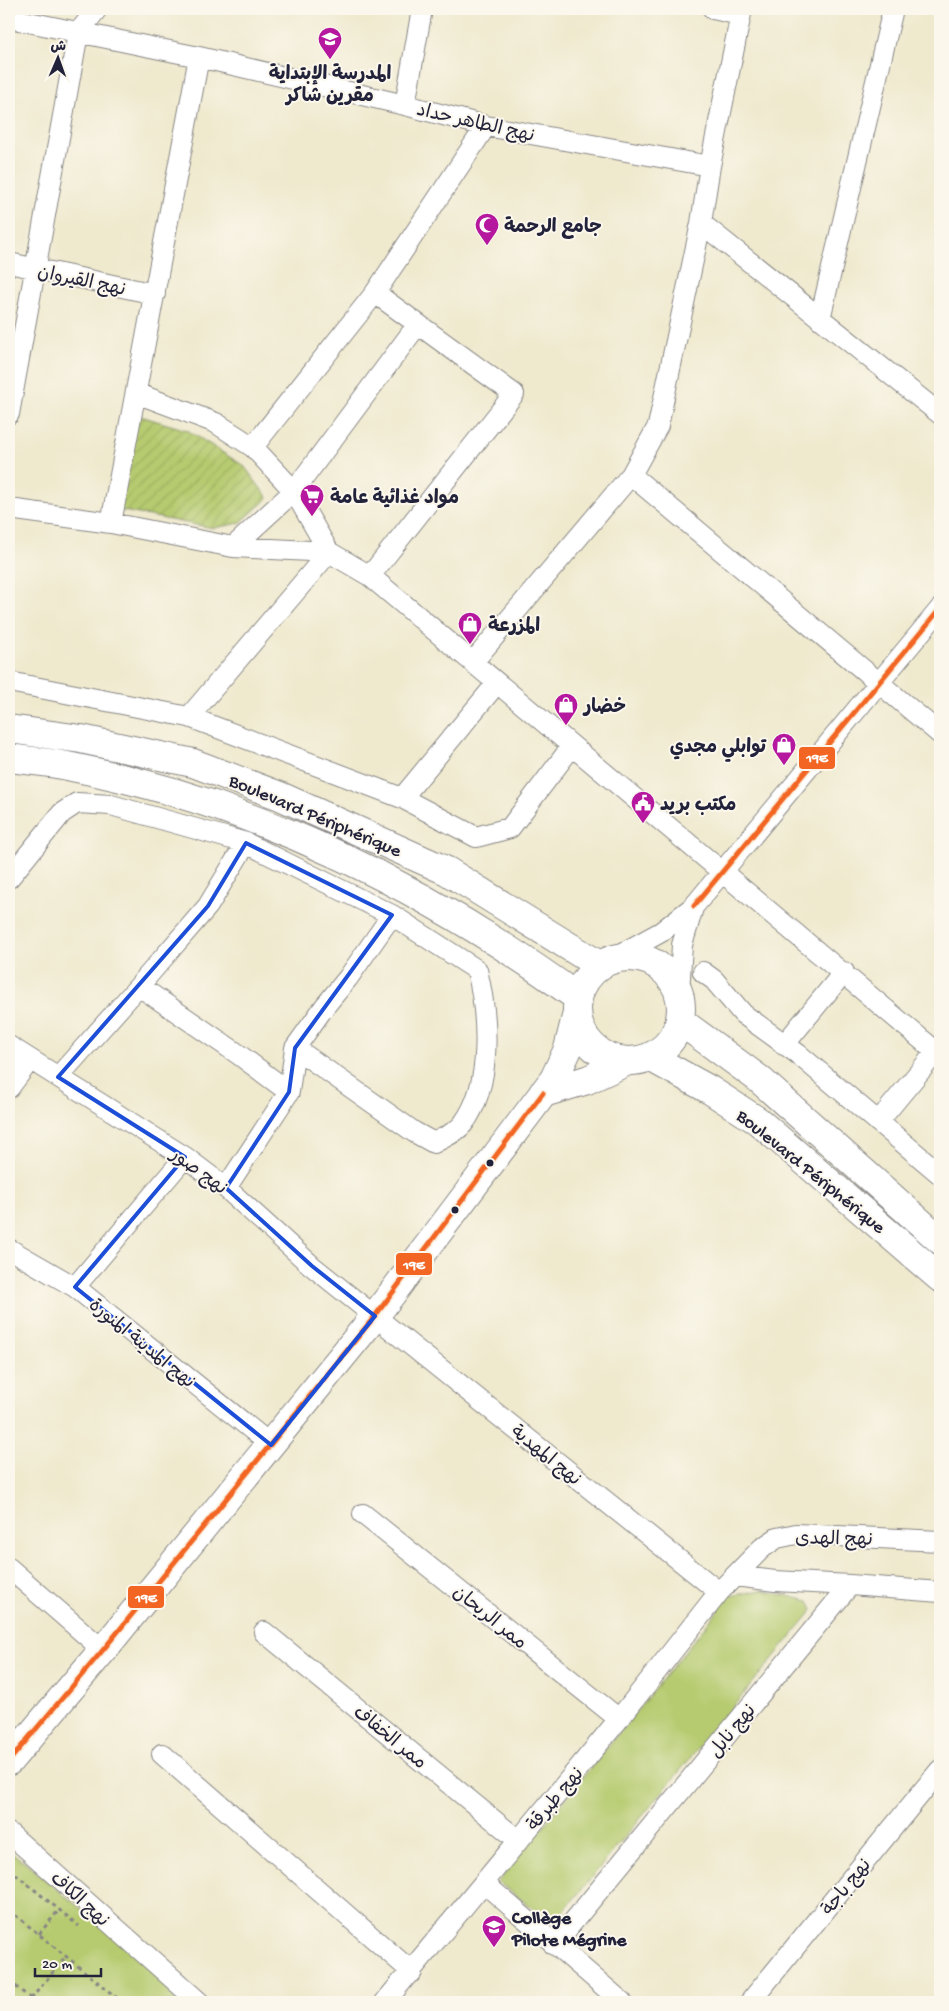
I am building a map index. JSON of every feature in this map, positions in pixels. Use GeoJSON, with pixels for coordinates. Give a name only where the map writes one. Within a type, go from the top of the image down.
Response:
{"type":"FeatureCollection","features":[{"type":"Feature","properties":{"kind":"main road","name":"Boulevard Périphérique"},"geometry":{"type":"LineString","coordinates":[[9,729],[81,739],[193,763],[280,796],[447,871],[605,962]]}},
{"type":"Feature","properties":{"kind":"main road","name":"Boulevard Périphérique"},"geometry":{"type":"LineString","coordinates":[[9,758],[71,766],[151,785],[219,806],[323,847],[396,882],[507,948],[576,1007]]}},
{"type":"Feature","properties":{"kind":"main road"},"geometry":{"type":"LineString","coordinates":[[9,1761],[103,1650],[375,1316],[543,1093],[554,1079],[568,1049],[576,1007],[585,979],[605,962],[628,956],[645,959],[660,966],[672,978],[679,993],[682,1007],[680,1021],[674,1036],[664,1049],[587,1080],[543,1093]]}},
{"type":"Feature","properties":{"kind":"main road"},"geometry":{"type":"LineString","coordinates":[[576,1007],[582,1035],[594,1049],[610,1058],[639,1059]]}},
{"type":"Feature","properties":{"kind":"main road","name":"Boulevard Périphérique"},"geometry":{"type":"LineString","coordinates":[[680,1021],[758,1079],[940,1240]]}},
{"type":"Feature","properties":{"kind":"main road","name":"Boulevard Périphérique"},"geometry":{"type":"LineString","coordinates":[[639,1059],[710,1090],[758,1121],[940,1278]]}},
{"type":"Feature","properties":{"kind":"street"},"geometry":{"type":"LineString","coordinates":[[9,414],[78,33],[98,9]]}},
{"type":"Feature","properties":{"kind":"street"},"geometry":{"type":"LineString","coordinates":[[405,105],[422,9]]}},
{"type":"Feature","properties":{"kind":"street"},"geometry":{"type":"LineString","coordinates":[[473,662],[631,475],[658,426],[701,223],[710,166],[741,12],[713,9]]}},
{"type":"Feature","properties":{"kind":"street"},"geometry":{"type":"LineString","coordinates":[[820,319],[893,9]]}},
{"type":"Feature","properties":{"kind":"street","name":"نهج الطاهر حداد"},"geometry":{"type":"LineString","coordinates":[[9,18],[198,57],[405,105],[486,126],[710,166]]}},
{"type":"Feature","properties":{"kind":"street"},"geometry":{"type":"LineString","coordinates":[[111,524],[198,57]]}},
{"type":"Feature","properties":{"kind":"street"},"geometry":{"type":"LineString","coordinates":[[253,446],[375,293],[486,126]]}},
{"type":"Feature","properties":{"kind":"street"},"geometry":{"type":"LineString","coordinates":[[701,223],[820,319],[939,406]]}},
{"type":"Feature","properties":{"kind":"street","name":"نهج القيروان"},"geometry":{"type":"LineString","coordinates":[[9,264],[155,294]]}},
{"type":"Feature","properties":{"kind":"street"},"geometry":{"type":"LineString","coordinates":[[370,576],[514,394],[375,293]]}},
{"type":"Feature","properties":{"kind":"street"},"geometry":{"type":"LineString","coordinates":[[232,548],[294,492],[418,324]]}},
{"type":"Feature","properties":{"kind":"street"},"geometry":{"type":"LineString","coordinates":[[136,394],[216,423],[253,446],[294,492],[329,552]]}},
{"type":"Feature","properties":{"kind":"street"},"geometry":{"type":"LineString","coordinates":[[631,475],[940,734]]}},
{"type":"Feature","properties":{"kind":"street"},"geometry":{"type":"LineString","coordinates":[[9,509],[111,524],[232,548],[329,552],[370,576],[844,972],[938,1053],[878,1122]]}},
{"type":"Feature","properties":{"kind":"street"},"geometry":{"type":"LineString","coordinates":[[189,717],[329,552]]}},
{"type":"Feature","properties":{"kind":"street"},"geometry":{"type":"LineString","coordinates":[[605,962],[661,932],[694,906],[940,609]]}},
{"type":"Feature","properties":{"kind":"street"},"geometry":{"type":"LineString","coordinates":[[9,682],[189,717],[402,798],[476,837],[510,828],[572,746]]}},
{"type":"Feature","properties":{"kind":"street"},"geometry":{"type":"LineString","coordinates":[[402,798],[497,683]]}},
{"type":"Feature","properties":{"kind":"street"},"geometry":{"type":"LineString","coordinates":[[9,878],[62,813],[77,803],[111,805],[246,842],[392,915],[477,970],[483,994],[486,1029],[480,1093],[463,1124],[454,1132],[434,1143],[425,1139],[295,1048]]}},
{"type":"Feature","properties":{"kind":"street"},"geometry":{"type":"LineString","coordinates":[[58,1077],[208,906],[246,842]]}},
{"type":"Feature","properties":{"kind":"street"},"geometry":{"type":"LineString","coordinates":[[679,993],[679,969],[682,946],[694,906]]}},
{"type":"Feature","properties":{"kind":"street"},"geometry":{"type":"LineString","coordinates":[[226,1188],[289,1092],[295,1048],[348,978],[392,915]]}},
{"type":"Feature","properties":{"kind":"street"},"geometry":{"type":"LineString","coordinates":[[703,972],[714,980],[743,1014],[784,1045],[940,1174]]}},
{"type":"Feature","properties":{"kind":"street"},"geometry":{"type":"LineString","coordinates":[[784,1045],[844,972]]}},
{"type":"Feature","properties":{"kind":"street"},"geometry":{"type":"LineString","coordinates":[[139,986],[238,1054],[289,1092]]}},
{"type":"Feature","properties":{"kind":"street","name":"نهج صور"},"geometry":{"type":"LineString","coordinates":[[9,1046],[184,1156],[226,1188],[312,1266],[375,1316]]}},
{"type":"Feature","properties":{"kind":"street"},"geometry":{"type":"LineString","coordinates":[[9,1088],[30,1060]]}},
{"type":"Feature","properties":{"kind":"street"},"geometry":{"type":"LineString","coordinates":[[75,1287],[184,1156]]}},
{"type":"Feature","properties":{"kind":"street","name":"نهج المدينة المنورة"},"geometry":{"type":"LineString","coordinates":[[11,1254],[75,1287],[271,1445]]}},
{"type":"Feature","properties":{"kind":"street","name":"نهج المهدية"},"geometry":{"type":"LineString","coordinates":[[375,1316],[719,1592]]}},
{"type":"Feature","properties":{"kind":"street","name":"ممر الريحان"},"geometry":{"type":"LineString","coordinates":[[363,1514],[620,1718]]}},
{"type":"Feature","properties":{"kind":"street","name":"نهج الهدى"},"geometry":{"type":"LineString","coordinates":[[719,1592],[762,1548],[778,1538],[796,1534],[940,1541]]}},
{"type":"Feature","properties":{"kind":"street"},"geometry":{"type":"LineString","coordinates":[[9,1568],[103,1650]]}},
{"type":"Feature","properties":{"kind":"street"},"geometry":{"type":"LineString","coordinates":[[735,1576],[775,1581],[940,1592]]}},
{"type":"Feature","properties":{"kind":"street","name":"نهج نابل"},"geometry":{"type":"LineString","coordinates":[[554,1946],[850,1586]]}},
{"type":"Feature","properties":{"kind":"street","name":"نهج طبرقة"},"geometry":{"type":"LineString","coordinates":[[385,2002],[485,1884],[518,1840],[620,1718],[719,1592]]}},
{"type":"Feature","properties":{"kind":"street","name":"ممر الخفاف"},"geometry":{"type":"LineString","coordinates":[[264,1632],[518,1840]]}},
{"type":"Feature","properties":{"kind":"street"},"geometry":{"type":"LineString","coordinates":[[162,1754],[412,1972]]}},
{"type":"Feature","properties":{"kind":"street","name":"نهج باجة"},"geometry":{"type":"LineString","coordinates":[[750,2002],[940,1770]]}},
{"type":"Feature","properties":{"kind":"street","name":"نهج الكاف"},"geometry":{"type":"LineString","coordinates":[[9,1833],[199,2002]]}},
{"type":"Feature","properties":{"kind":"street"},"geometry":{"type":"LineString","coordinates":[[485,1884],[554,1946],[622,2002]]}},
{"type":"Feature","properties":{"kind":"path"},"geometry":{"type":"LineString","coordinates":[[39,1934],[74,1892]]}},
{"type":"Feature","properties":{"kind":"path"},"geometry":{"type":"LineString","coordinates":[[9,1910],[122,2002]]}},
{"type":"Feature","properties":{"kind":"path"},"geometry":{"type":"LineString","coordinates":[[31,1999],[66,1956]]}},
{"type":"Feature","properties":{"kind":"path"},"geometry":{"type":"LineString","coordinates":[[9,1981],[35,2002]]}},
{"type":"Feature","properties":{"kind":"highlighted area"},"geometry":{"type":"Polygon","coordinates":[[[246,843],[392,915],[295,1048],[289,1092],[226,1188],[312,1266],[375,1316],[271,1445],[75,1287],[185,1157],[58,1077],[208,906],[246,843]]]}},
{"type":"Feature","properties":{"kind":"green space"},"geometry":{"type":"Polygon","coordinates":[[[137,415],[187,430],[244,466],[268,498],[240,523],[213,528],[118,510],[137,415]]]}},
{"type":"Feature","properties":{"kind":"green space"},"geometry":{"type":"Polygon","coordinates":[[[762,1590],[809,1601],[813,1610],[553,1924],[498,1882],[730,1596],[762,1590]]]}},
{"type":"Feature","properties":{"kind":"green space"},"geometry":{"type":"Polygon","coordinates":[[[9,1850],[195,2002],[9,2002],[9,1850]]]}},
{"type":"Feature","properties":{"kind":"transit line","name":"19E"},"geometry":{"type":"LineString","coordinates":[[694,906],[940,609]]}},
{"type":"Feature","properties":{"kind":"transit line","name":"19E"},"geometry":{"type":"LineString","coordinates":[[9,1761],[103,1650],[375,1316],[543,1093]]}},
{"type":"Feature","properties":{"kind":"place","name":"المدرسة الإبتداية مقرين شاكر"},"geometry":{"type":"Point","coordinates":[330,60]}},
{"type":"Feature","properties":{"kind":"place","name":"جامع الرحمة"},"geometry":{"type":"Point","coordinates":[487,246]}},
{"type":"Feature","properties":{"kind":"place","name":"مواد غذائية عامة"},"geometry":{"type":"Point","coordinates":[312,517]}},
{"type":"Feature","properties":{"kind":"place","name":"المزرعة"},"geometry":{"type":"Point","coordinates":[470,645]}},
{"type":"Feature","properties":{"kind":"place","name":"خضار"},"geometry":{"type":"Point","coordinates":[566,726]}},
{"type":"Feature","properties":{"kind":"place","name":"توابلي مجدي"},"geometry":{"type":"Point","coordinates":[784,766]}},
{"type":"Feature","properties":{"kind":"place","name":"مكتب بريد"},"geometry":{"type":"Point","coordinates":[643,824]}},
{"type":"Feature","properties":{"kind":"place","name":"Collège Pilote Mégrine"},"geometry":{"type":"Point","coordinates":[494,1948]}}]}
